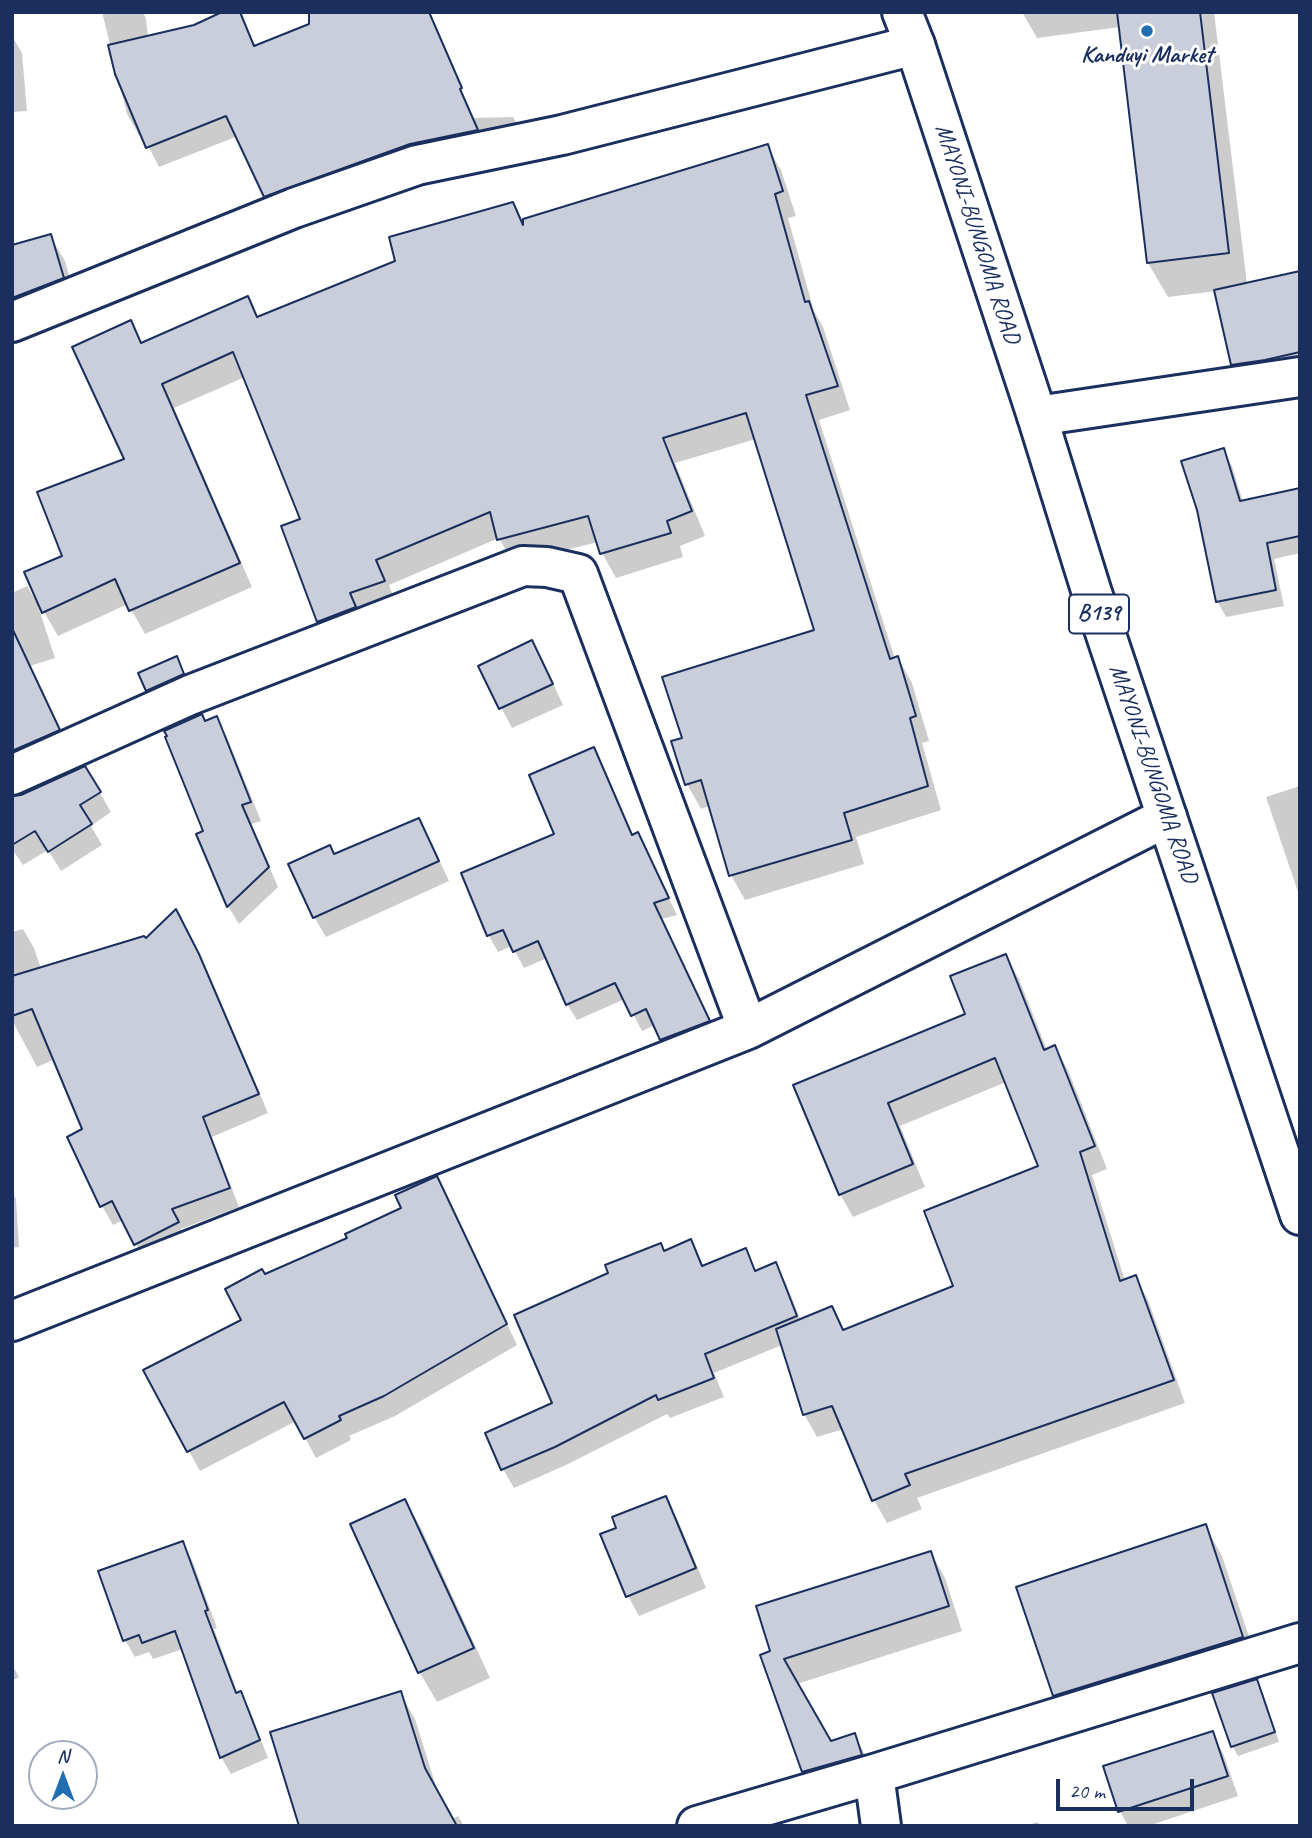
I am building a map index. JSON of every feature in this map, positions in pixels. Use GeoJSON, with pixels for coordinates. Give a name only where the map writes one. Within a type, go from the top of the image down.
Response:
{"type":"FeatureCollection","features":[{"type":"Feature","properties":{"kind":"street"},"geometry":{"type":"LineString","coordinates":[[12,322],[293,208],[417,165],[562,135],[909,29]]}},
{"type":"Feature","properties":{"kind":"street","name":"MAYONI-BUNGOMA ROAD"},"geometry":{"type":"LineString","coordinates":[[909,29],[1037,416],[1091,590],[1300,1215]]}},
{"type":"Feature","properties":{"kind":"street"},"geometry":{"type":"LineString","coordinates":[[1037,416],[1300,377]]}},
{"type":"Feature","properties":{"kind":"street"},"geometry":{"type":"LineString","coordinates":[[12,775],[190,695],[523,566],[547,567],[578,574],[748,1029]]}},
{"type":"Feature","properties":{"kind":"street"},"geometry":{"type":"LineString","coordinates":[[12,1321],[748,1029],[1167,817]]}},
{"type":"Feature","properties":{"kind":"street"},"geometry":{"type":"LineString","coordinates":[[697,1826],[1300,1643]]}},
{"type":"Feature","properties":{"kind":"street"},"geometry":{"type":"LineString","coordinates":[[874,1774],[881,1826]]}},
{"type":"Feature","properties":{"kind":"building"},"geometry":{"type":"Polygon","coordinates":[[[222,12],[240,12],[254,46],[309,24],[309,12],[429,12],[478,130],[410,144],[264,197],[226,116],[146,148],[115,74],[108,45],[194,25],[222,12]]]}},
{"type":"Feature","properties":{"kind":"building"},"geometry":{"type":"Polygon","coordinates":[[[1117,12],[1200,12],[1229,253],[1147,263],[1117,12]]]}},
{"type":"Feature","properties":{"kind":"building"},"geometry":{"type":"Polygon","coordinates":[[[768,144],[783,191],[775,194],[805,302],[809,301],[838,386],[806,395],[890,659],[898,656],[916,716],[910,718],[928,786],[844,813],[852,840],[729,876],[701,780],[685,785],[671,741],[682,738],[662,677],[814,630],[746,413],[663,438],[692,511],[667,521],[671,533],[600,554],[588,516],[497,540],[490,512],[376,560],[385,581],[350,593],[356,607],[317,622],[281,526],[300,519],[233,352],[162,384],[240,563],[129,611],[115,579],[42,613],[24,572],[62,556],[37,492],[124,459],[72,347],[131,320],[141,343],[248,296],[257,317],[395,261],[389,237],[513,202],[523,225],[523,219],[768,144]]]}},
{"type":"Feature","properties":{"kind":"building"},"geometry":{"type":"Polygon","coordinates":[[[51,234],[64,278],[12,298],[12,245],[51,234]]]}},
{"type":"Feature","properties":{"kind":"building"},"geometry":{"type":"Polygon","coordinates":[[[1300,271],[1300,352],[1231,365],[1214,290],[1300,271]]]}},
{"type":"Feature","properties":{"kind":"building"},"geometry":{"type":"Polygon","coordinates":[[[1224,448],[1240,501],[1300,488],[1300,536],[1267,543],[1276,590],[1216,602],[1197,510],[1181,461],[1224,448]]]}},
{"type":"Feature","properties":{"kind":"building"},"geometry":{"type":"Polygon","coordinates":[[[12,628],[60,730],[12,751],[12,628]]]}},
{"type":"Feature","properties":{"kind":"building"},"geometry":{"type":"Polygon","coordinates":[[[532,640],[553,684],[499,709],[478,666],[532,640]]]}},
{"type":"Feature","properties":{"kind":"building"},"geometry":{"type":"Polygon","coordinates":[[[177,656],[184,674],[146,691],[138,673],[177,656]]]}},
{"type":"Feature","properties":{"kind":"building"},"geometry":{"type":"Polygon","coordinates":[[[202,714],[205,721],[217,716],[251,802],[242,805],[269,867],[227,907],[196,834],[203,831],[164,731],[202,714]]]}},
{"type":"Feature","properties":{"kind":"building"},"geometry":{"type":"Polygon","coordinates":[[[594,747],[632,835],[638,832],[669,898],[654,903],[710,1021],[660,1040],[646,1009],[631,1016],[615,983],[566,1005],[538,941],[513,952],[503,930],[487,936],[461,873],[554,834],[529,775],[594,747]]]}},
{"type":"Feature","properties":{"kind":"building"},"geometry":{"type":"Polygon","coordinates":[[[85,766],[101,792],[80,805],[92,824],[48,852],[35,831],[12,845],[12,796],[21,795],[85,766]]]}},
{"type":"Feature","properties":{"kind":"building"},"geometry":{"type":"Polygon","coordinates":[[[419,818],[439,861],[313,918],[288,864],[330,845],[334,854],[419,818]]]}},
{"type":"Feature","properties":{"kind":"building"},"geometry":{"type":"Polygon","coordinates":[[[176,909],[199,954],[259,1094],[203,1117],[230,1188],[172,1209],[179,1222],[134,1245],[112,1201],[100,1207],[67,1137],[82,1129],[32,1009],[12,1016],[12,976],[144,936],[146,938],[176,909]]]}},
{"type":"Feature","properties":{"kind":"building"},"geometry":{"type":"Polygon","coordinates":[[[1006,954],[1044,1050],[1055,1045],[1095,1146],[1080,1152],[1120,1281],[1136,1275],[1174,1380],[905,1474],[910,1485],[872,1501],[832,1406],[803,1415],[776,1329],[832,1306],[843,1330],[953,1286],[924,1211],[1038,1166],[995,1058],[888,1103],[913,1164],[839,1195],[793,1085],[965,1014],[950,976],[1006,954]]]}},
{"type":"Feature","properties":{"kind":"building"},"geometry":{"type":"Polygon","coordinates":[[[437,1176],[507,1324],[384,1396],[339,1416],[341,1420],[304,1439],[284,1402],[187,1452],[143,1370],[241,1320],[225,1289],[262,1269],[265,1274],[347,1238],[345,1234],[401,1208],[395,1195],[437,1176]]]}},
{"type":"Feature","properties":{"kind":"building"},"geometry":{"type":"Polygon","coordinates":[[[691,1239],[702,1266],[746,1248],[755,1271],[776,1262],[797,1316],[705,1354],[714,1378],[658,1400],[656,1395],[555,1447],[501,1470],[485,1433],[552,1403],[514,1315],[608,1273],[605,1265],[661,1243],[664,1251],[691,1239]]]}},
{"type":"Feature","properties":{"kind":"building"},"geometry":{"type":"Polygon","coordinates":[[[666,1496],[696,1568],[626,1597],[600,1534],[616,1528],[612,1517],[666,1496]]]}},
{"type":"Feature","properties":{"kind":"building"},"geometry":{"type":"Polygon","coordinates":[[[405,1499],[474,1648],[418,1673],[350,1524],[405,1499]]]}},
{"type":"Feature","properties":{"kind":"building"},"geometry":{"type":"Polygon","coordinates":[[[1206,1524],[1243,1637],[1053,1696],[1016,1587],[1206,1524]]]}},
{"type":"Feature","properties":{"kind":"building"},"geometry":{"type":"Polygon","coordinates":[[[183,1541],[208,1610],[205,1611],[236,1693],[241,1691],[260,1740],[220,1758],[175,1631],[142,1643],[139,1635],[123,1641],[98,1571],[183,1541]]]}},
{"type":"Feature","properties":{"kind":"building"},"geometry":{"type":"Polygon","coordinates":[[[931,1551],[949,1606],[784,1659],[831,1741],[855,1733],[862,1755],[802,1772],[760,1655],[770,1651],[756,1606],[931,1551]]]}},
{"type":"Feature","properties":{"kind":"building"},"geometry":{"type":"Polygon","coordinates":[[[1257,1679],[1275,1732],[1231,1747],[1212,1693],[1257,1679]]]}},
{"type":"Feature","properties":{"kind":"building"},"geometry":{"type":"Polygon","coordinates":[[[401,1691],[425,1768],[457,1826],[299,1826],[270,1732],[401,1691]]]}},
{"type":"Feature","properties":{"kind":"building"},"geometry":{"type":"Polygon","coordinates":[[[1213,1731],[1228,1776],[1118,1812],[1103,1766],[1213,1731]]]}},
{"type":"Feature","properties":{"kind":"place","name":"Kanduyi Market"},"geometry":{"type":"Point","coordinates":[1147,31]}}]}
